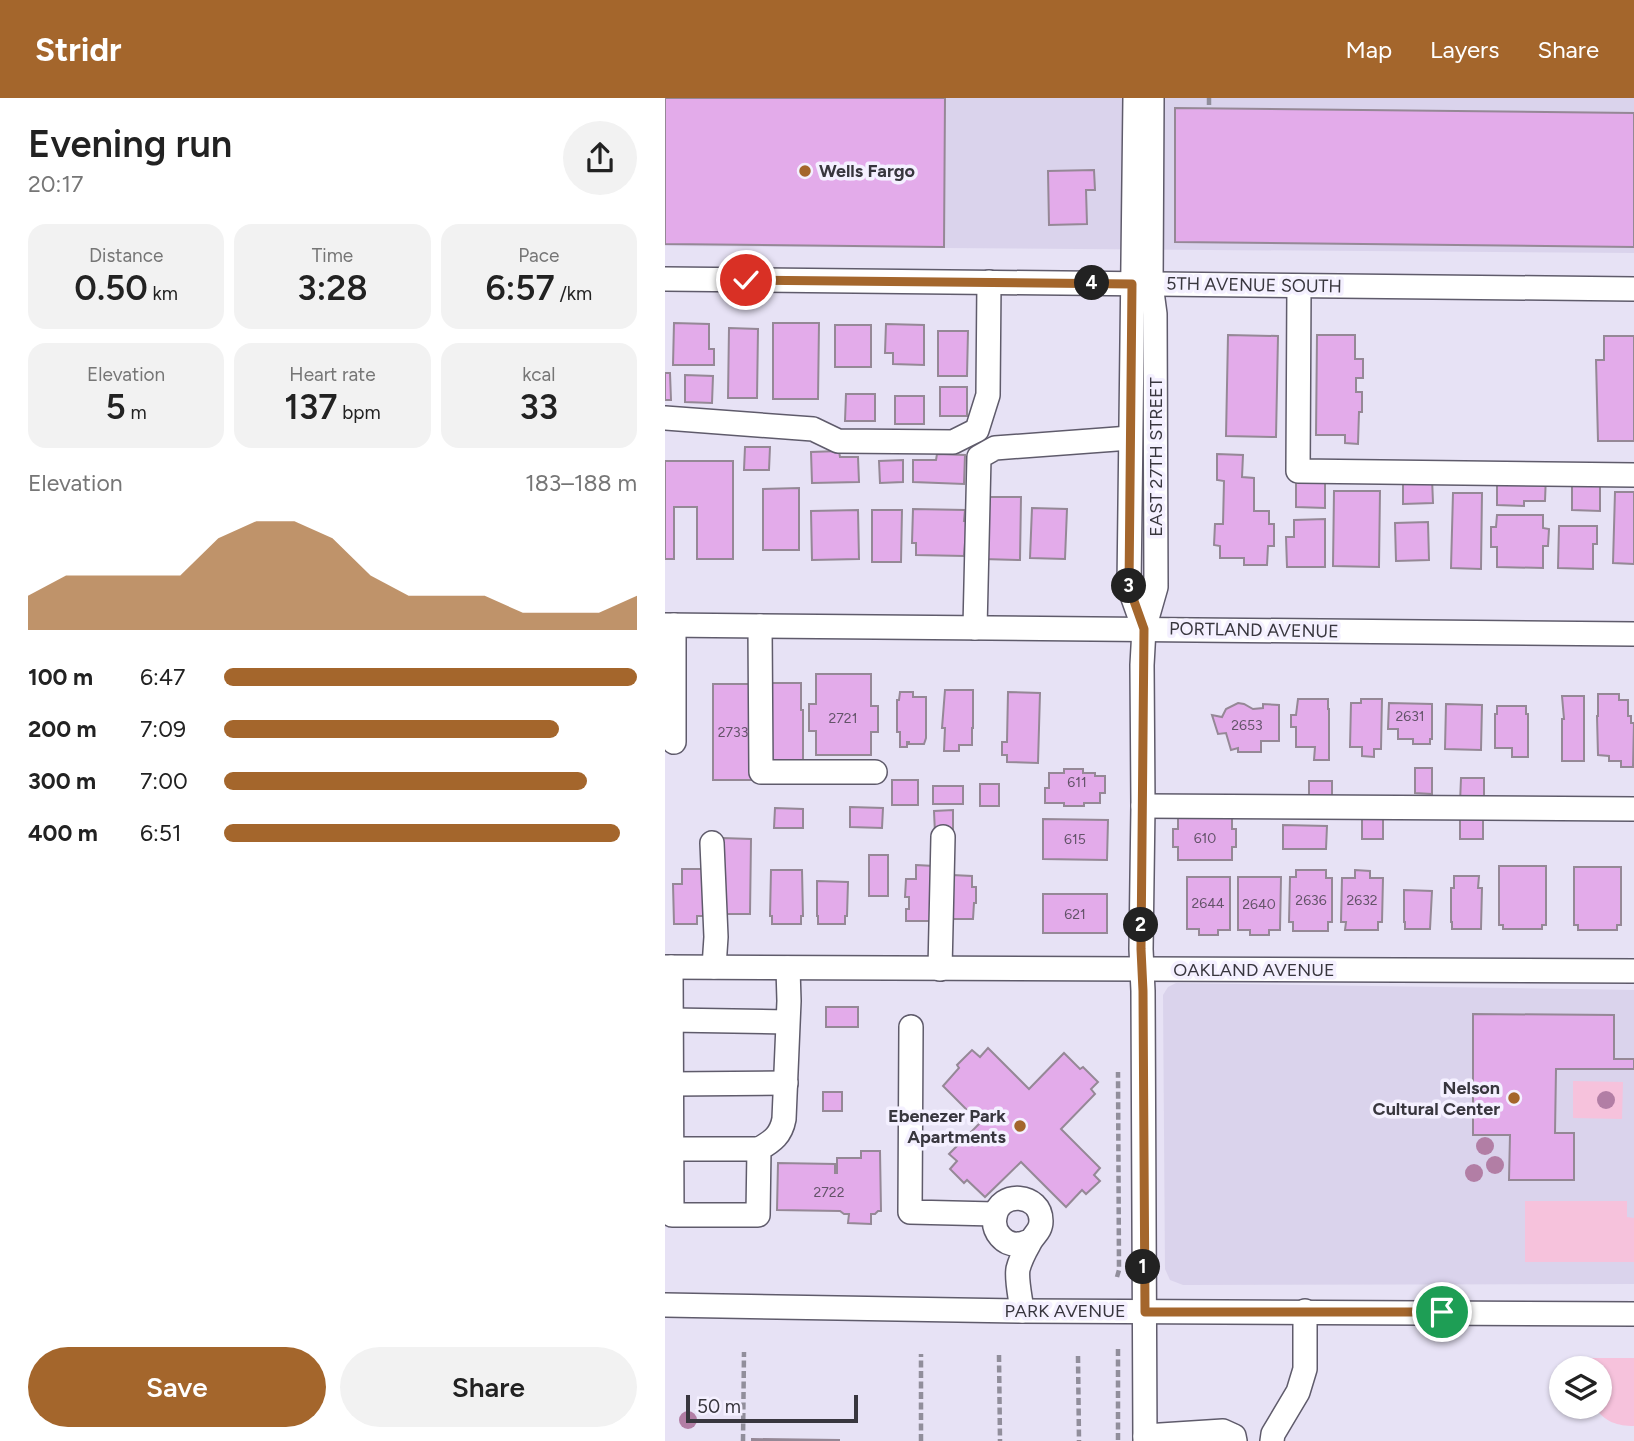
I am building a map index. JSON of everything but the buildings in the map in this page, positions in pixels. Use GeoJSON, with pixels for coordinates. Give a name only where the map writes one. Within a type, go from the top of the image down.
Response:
{"type":"FeatureCollection","features":[{"type":"Feature","properties":{"kind":"street"},"geometry":{"type":"LineString","coordinates":[[1135,98],[1141,284]]}},
{"type":"Feature","properties":{"kind":"street"},"geometry":{"type":"LineString","coordinates":[[1141,284],[1152,98]]}},
{"type":"Feature","properties":{"kind":"street","name":"5TH AVENUE SOUTH"},"geometry":{"type":"LineString","coordinates":[[665,279],[1634,289]]}},
{"type":"Feature","properties":{"kind":"street"},"geometry":{"type":"LineString","coordinates":[[665,418],[813,429],[838,441],[953,442],[977,430],[988,395],[989,282]]}},
{"type":"Feature","properties":{"kind":"street","name":"EAST 27TH STREET"},"geometry":{"type":"LineString","coordinates":[[1141,284],[1130,439],[1129,587],[1144,629]]}},
{"type":"Feature","properties":{"kind":"street","name":"EAST 27TH STREET"},"geometry":{"type":"LineString","coordinates":[[1141,284],[1156,314],[1156,587],[1144,629],[1142,665],[1141,970],[1145,1438]]}},
{"type":"Feature","properties":{"kind":"street"},"geometry":{"type":"LineString","coordinates":[[1299,285],[1298,471],[1634,475]]}},
{"type":"Feature","properties":{"kind":"street"},"geometry":{"type":"LineString","coordinates":[[975,628],[979,457],[995,448],[1130,439]]}},
{"type":"Feature","properties":{"kind":"street"},"geometry":{"type":"LineString","coordinates":[[670,625],[674,742]]}},
{"type":"Feature","properties":{"kind":"street","name":"PORTLAND AVENUE"},"geometry":{"type":"LineString","coordinates":[[670,625],[1634,634]]}},
{"type":"Feature","properties":{"kind":"street"},"geometry":{"type":"LineString","coordinates":[[760,626],[761,772],[875,772]]}},
{"type":"Feature","properties":{"kind":"street"},"geometry":{"type":"LineString","coordinates":[[1143,806],[1634,809]]}},
{"type":"Feature","properties":{"kind":"street"},"geometry":{"type":"LineString","coordinates":[[940,969],[943,837]]}},
{"type":"Feature","properties":{"kind":"street"},"geometry":{"type":"LineString","coordinates":[[712,843],[716,937],[714,967]]}},
{"type":"Feature","properties":{"kind":"street"},"geometry":{"type":"LineString","coordinates":[[668,967],[671,1020],[672,1215],[758,1215],[759,1149]]}},
{"type":"Feature","properties":{"kind":"street","name":"OAKLAND AVENUE"},"geometry":{"type":"LineString","coordinates":[[668,967],[1634,971]]}},
{"type":"Feature","properties":{"kind":"street"},"geometry":{"type":"LineString","coordinates":[[671,1149],[759,1149],[771,1142],[782,1130],[786,1083],[788,968]]}},
{"type":"Feature","properties":{"kind":"street"},"geometry":{"type":"LineString","coordinates":[[671,1020],[787,1022]]}},
{"type":"Feature","properties":{"kind":"street"},"geometry":{"type":"LineString","coordinates":[[911,1027],[910,1212],[995,1213]]}},
{"type":"Feature","properties":{"kind":"street"},"geometry":{"type":"LineString","coordinates":[[671,1084],[786,1083]]}},
{"type":"Feature","properties":{"kind":"street"},"geometry":{"type":"LineString","coordinates":[[1022,1311],[1018,1270],[1030,1241],[1039,1232],[1041,1219],[1037,1207],[1027,1199],[1014,1197],[1002,1203],[995,1213],[994,1225],[999,1235],[1008,1242],[1019,1245],[1030,1241]]}},
{"type":"Feature","properties":{"kind":"street","name":"PARK AVENUE"},"geometry":{"type":"LineString","coordinates":[[665,1305],[1022,1311],[1634,1314]]}},
{"type":"Feature","properties":{"kind":"street"},"geometry":{"type":"LineString","coordinates":[[1272,1441],[1273,1434],[1298,1392],[1305,1369],[1305,1311]]}},
{"type":"Feature","properties":{"kind":"street"},"geometry":{"type":"LineString","coordinates":[[1145,1438],[1223,1431],[1234,1436],[1235,1441]]}},
{"type":"Feature","properties":{"kind":"path"},"geometry":{"type":"LineString","coordinates":[[1209,98],[1209,108]]}},
{"type":"Feature","properties":{"kind":"path"},"geometry":{"type":"LineString","coordinates":[[1117,1277],[1118,1064]]}},
{"type":"Feature","properties":{"kind":"path"},"geometry":{"type":"LineString","coordinates":[[1118,1349],[1118,1441]]}},
{"type":"Feature","properties":{"kind":"path"},"geometry":{"type":"LineString","coordinates":[[743,1441],[744,1352]]}},
{"type":"Feature","properties":{"kind":"path"},"geometry":{"type":"LineString","coordinates":[[921,1354],[921,1441]]}},
{"type":"Feature","properties":{"kind":"path"},"geometry":{"type":"LineString","coordinates":[[999,1355],[1000,1441]]}},
{"type":"Feature","properties":{"kind":"path"},"geometry":{"type":"LineString","coordinates":[[1078,1356],[1079,1441]]}},
{"type":"Feature","properties":{"kind":"shaded area"},"geometry":{"type":"Polygon","coordinates":[[[665,98],[1634,98],[1634,253],[665,246],[665,98]]]}},
{"type":"Feature","properties":{"kind":"shaded area"},"geometry":{"type":"Polygon","coordinates":[[[1176,983],[1634,990],[1634,1284],[1183,1285],[1170,1280],[1165,1269],[1163,995],[1168,987],[1176,983]]]}},
{"type":"Feature","properties":{"kind":"shaded area"},"geometry":{"type":"Polygon","coordinates":[[[1573,1081],[1623,1082],[1622,1119],[1573,1118],[1573,1081]]]}},
{"type":"Feature","properties":{"kind":"shaded area"},"geometry":{"type":"Polygon","coordinates":[[[1525,1201],[1627,1201],[1627,1217],[1634,1218],[1634,1262],[1525,1262],[1525,1201]]]}},
{"type":"Feature","properties":{"kind":"shaded area"},"geometry":{"type":"Polygon","coordinates":[[[1612,1358],[1634,1358],[1634,1426],[1608,1419],[1612,1419],[1612,1358]]]}},
{"type":"Feature","properties":{"kind":"place","name":"Wells Fargo"},"geometry":{"type":"Point","coordinates":[805,171]}},
{"type":"Feature","properties":{"kind":"place","name":"Nelson Cultural Center"},"geometry":{"type":"Point","coordinates":[1514,1098]}},
{"type":"Feature","properties":{"kind":"place","name":"Ebenezer Park Apartments"},"geometry":{"type":"Point","coordinates":[1020,1126]}},
{"type":"Feature","properties":{"kind":"route"},"geometry":{"type":"LineString","coordinates":[[746,280],[1132,284],[1129,587],[1144,629],[1141,970],[1145,1312],[1442,1312]]}}]}
